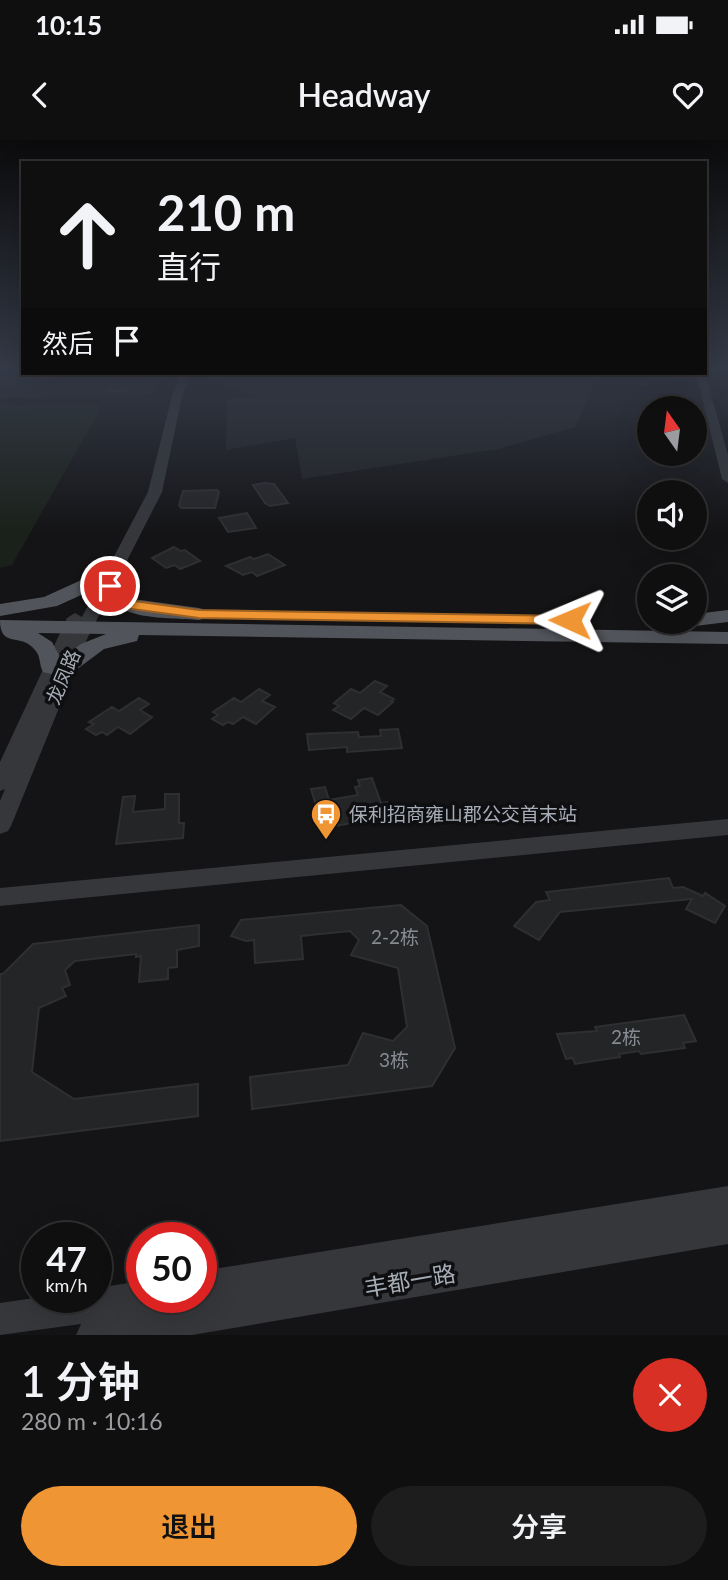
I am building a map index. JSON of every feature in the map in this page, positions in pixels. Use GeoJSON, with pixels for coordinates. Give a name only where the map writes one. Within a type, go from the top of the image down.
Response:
{"type":"FeatureCollection","features":[{"type":"Feature","properties":{"kind":"main road"},"geometry":{"type":"LineString","coordinates":[[0,611],[59,600],[102,580],[119,601],[197,621]]}},
{"type":"Feature","properties":{"kind":"main road"},"geometry":{"type":"LineString","coordinates":[[0,611],[82,620],[637,625]]}},
{"type":"Feature","properties":{"kind":"main road"},"geometry":{"type":"LineString","coordinates":[[707,621],[728,616]]}},
{"type":"Feature","properties":{"kind":"main road"},"geometry":{"type":"LineString","coordinates":[[0,628],[82,620]]}},
{"type":"Feature","properties":{"kind":"main road"},"geometry":{"type":"LineString","coordinates":[[0,628],[27,635],[40,642],[60,666],[82,651],[102,642],[197,621],[637,621]]}},
{"type":"Feature","properties":{"kind":"main road"},"geometry":{"type":"LineString","coordinates":[[707,624],[728,622]]}},
{"type":"Feature","properties":{"kind":"main road"},"geometry":{"type":"LineString","coordinates":[[707,632],[728,640]]}},
{"type":"Feature","properties":{"kind":"street","name":"龙凤路"},"geometry":{"type":"LineString","coordinates":[[0,784],[102,580],[140,492],[162,423]]}},
{"type":"Feature","properties":{"kind":"street","name":"龙凤路"},"geometry":{"type":"LineString","coordinates":[[102,580],[155,492],[171,423]]}},
{"type":"Feature","properties":{"kind":"street"},"geometry":{"type":"LineString","coordinates":[[714,423],[728,479]]}},
{"type":"Feature","properties":{"kind":"street","name":"龙凤路"},"geometry":{"type":"LineString","coordinates":[[0,826],[60,666]]}},
{"type":"Feature","properties":{"kind":"street"},"geometry":{"type":"LineString","coordinates":[[0,897],[728,827]]}},
{"type":"Feature","properties":{"kind":"street","name":"丰都一路"},"geometry":{"type":"LineString","coordinates":[[217,1284],[728,1201]]}},
{"type":"Feature","properties":{"kind":"street","name":"丰都一路"},"geometry":{"type":"LineString","coordinates":[[93,1335],[728,1228]]}},
{"type":"Feature","properties":{"kind":"street"},"geometry":{"type":"LineString","coordinates":[[0,1320],[126,1300]]}},
{"type":"Feature","properties":{"kind":"shaded area"},"geometry":{"type":"Polygon","coordinates":[[[0,423],[92,423],[12,565],[0,568],[0,423]]]}},
{"type":"Feature","properties":{"kind":"shaded area"},"geometry":{"type":"Polygon","coordinates":[[[227,423],[577,423],[575,427],[498,449],[302,479],[295,438],[226,450],[227,423]]]}},
{"type":"Feature","properties":{"kind":"building"},"geometry":{"type":"Polygon","coordinates":[[[274,484],[288,503],[270,506],[265,503],[253,485],[274,484]]]}},
{"type":"Feature","properties":{"kind":"building"},"geometry":{"type":"Polygon","coordinates":[[[183,491],[219,492],[215,508],[181,508],[179,505],[183,491]]]}},
{"type":"Feature","properties":{"kind":"building"},"geometry":{"type":"Polygon","coordinates":[[[247,513],[256,528],[228,532],[219,518],[247,513]]]}},
{"type":"Feature","properties":{"kind":"building"},"geometry":{"type":"Polygon","coordinates":[[[174,547],[185,550],[200,561],[180,569],[175,565],[166,568],[152,558],[174,547]]]}},
{"type":"Feature","properties":{"kind":"building"},"geometry":{"type":"Polygon","coordinates":[[[268,554],[285,565],[257,576],[252,572],[243,575],[226,566],[250,557],[254,559],[268,554]]]}},
{"type":"Feature","properties":{"kind":"building"},"geometry":{"type":"Polygon","coordinates":[[[375,681],[387,686],[380,692],[394,699],[378,715],[364,708],[351,719],[333,710],[339,706],[334,703],[351,689],[360,693],[375,681]]]}},
{"type":"Feature","properties":{"kind":"building"},"geometry":{"type":"Polygon","coordinates":[[[259,689],[270,695],[262,701],[275,707],[256,724],[243,717],[233,724],[228,722],[223,725],[212,719],[218,715],[213,712],[234,698],[241,702],[259,689]]]}},
{"type":"Feature","properties":{"kind":"building"},"geometry":{"type":"Polygon","coordinates":[[[139,698],[149,704],[140,710],[152,717],[130,734],[118,727],[107,735],[102,732],[96,735],[86,729],[94,724],[89,722],[112,707],[119,711],[139,698]]]}},
{"type":"Feature","properties":{"kind":"building"},"geometry":{"type":"Polygon","coordinates":[[[398,729],[402,748],[347,752],[347,747],[309,750],[307,734],[358,732],[359,737],[381,736],[380,730],[398,729]]]}},
{"type":"Feature","properties":{"kind":"building"},"geometry":{"type":"Polygon","coordinates":[[[372,778],[381,803],[387,802],[392,816],[323,828],[311,789],[325,787],[329,800],[358,795],[355,787],[360,786],[358,780],[372,778]]]}},
{"type":"Feature","properties":{"kind":"building"},"geometry":{"type":"Polygon","coordinates":[[[165,794],[179,794],[179,823],[184,823],[183,838],[116,844],[123,797],[135,796],[133,812],[165,809],[165,794]]]}},
{"type":"Feature","properties":{"kind":"building"},"geometry":{"type":"Polygon","coordinates":[[[669,878],[673,888],[683,887],[703,896],[705,893],[725,906],[715,923],[686,909],[692,899],[560,912],[539,940],[514,926],[536,902],[550,900],[546,892],[669,878]]]}},
{"type":"Feature","properties":{"kind":"building"},"geometry":{"type":"Polygon","coordinates":[[[401,905],[427,926],[455,1048],[432,1086],[252,1109],[250,1077],[348,1065],[363,1033],[393,1041],[407,1027],[398,968],[351,955],[359,940],[350,931],[301,936],[303,959],[255,963],[254,940],[246,941],[231,936],[241,920],[401,905]]]}},
{"type":"Feature","properties":{"kind":"building"},"geometry":{"type":"Polygon","coordinates":[[[199,925],[199,946],[177,950],[177,967],[168,968],[168,979],[139,982],[141,956],[136,957],[136,954],[75,961],[65,970],[70,985],[62,988],[66,996],[39,1008],[32,1072],[74,1099],[198,1084],[198,1116],[0,1141],[0,974],[33,944],[199,925]]]}},
{"type":"Feature","properties":{"kind":"building"},"geometry":{"type":"Polygon","coordinates":[[[684,1015],[696,1041],[683,1043],[685,1048],[641,1054],[639,1051],[575,1064],[573,1058],[566,1059],[557,1034],[597,1031],[595,1027],[684,1015]]]}},
{"type":"Feature","properties":{"kind":"place","name":"保利招商雍山郡公交首末站"},"geometry":{"type":"Point","coordinates":[326,841]}},
{"type":"Feature","properties":{"kind":"route"},"geometry":{"type":"LineString","coordinates":[[110,586],[119,601],[199,614],[570,620]]}}]}
